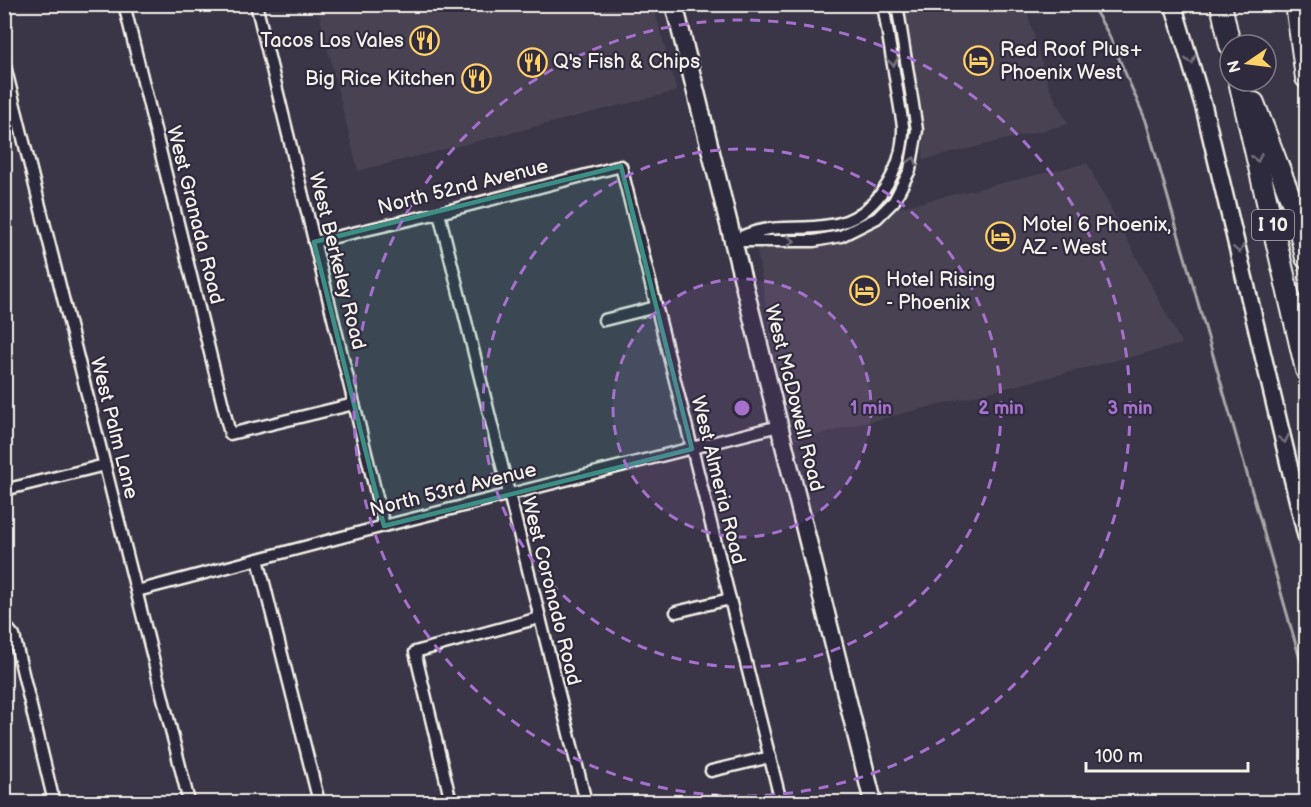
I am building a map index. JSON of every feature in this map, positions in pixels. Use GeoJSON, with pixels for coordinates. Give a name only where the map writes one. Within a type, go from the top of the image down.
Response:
{"type":"FeatureCollection","features":[{"type":"Feature","properties":{"kind":"highway"},"geometry":{"type":"LineString","coordinates":[[1221,4],[1228,33]]}},
{"type":"Feature","properties":{"kind":"highway"},"geometry":{"type":"LineString","coordinates":[[1298,4],[1306,34]]}},
{"type":"Feature","properties":{"kind":"highway"},"geometry":{"type":"LineString","coordinates":[[1298,4],[1306,78]]}},
{"type":"Feature","properties":{"kind":"highway","name":"I 10"},"geometry":{"type":"LineString","coordinates":[[1242,93],[1306,370]]}},
{"type":"Feature","properties":{"kind":"highway"},"geometry":{"type":"LineString","coordinates":[[1251,93],[1294,207],[1306,258]]}},
{"type":"Feature","properties":{"kind":"main road","name":"West McDowell Road"},"geometry":{"type":"LineString","coordinates":[[674,4],[873,802]]}},
{"type":"Feature","properties":{"kind":"main road"},"geometry":{"type":"LineString","coordinates":[[1173,4],[1204,108],[1306,536]]}},
{"type":"Feature","properties":{"kind":"street","name":"West Granada Road"},"geometry":{"type":"LineString","coordinates":[[124,4],[230,434],[354,404]]}},
{"type":"Feature","properties":{"kind":"street","name":"West Berkeley Road"},"geometry":{"type":"LineString","coordinates":[[256,4],[384,526]]}},
{"type":"Feature","properties":{"kind":"street"},"geometry":{"type":"LineString","coordinates":[[732,241],[756,230],[833,225],[850,218],[874,202],[891,178],[903,144],[900,106],[883,4]]}},
{"type":"Feature","properties":{"kind":"street"},"geometry":{"type":"LineString","coordinates":[[732,241],[829,239],[855,230],[877,218],[902,186],[916,147],[916,121],[897,4]]}},
{"type":"Feature","properties":{"kind":"street","name":"West Palm Lane"},"geometry":{"type":"LineString","coordinates":[[4,62],[189,802]]}},
{"type":"Feature","properties":{"kind":"street","name":"North 52nd Avenue"},"geometry":{"type":"LineString","coordinates":[[314,242],[439,213],[621,166]]}},
{"type":"Feature","properties":{"kind":"street","name":"West Almeria Road"},"geometry":{"type":"LineString","coordinates":[[621,166],[781,802]]}},
{"type":"Feature","properties":{"kind":"street","name":"West Coronado Road"},"geometry":{"type":"LineString","coordinates":[[439,213],[507,495],[586,802]]}},
{"type":"Feature","properties":{"kind":"street"},"geometry":{"type":"LineString","coordinates":[[604,320],[656,307]]}},
{"type":"Feature","properties":{"kind":"street","name":"North 53rd Avenue"},"geometry":{"type":"LineString","coordinates":[[137,591],[779,426]]}},
{"type":"Feature","properties":{"kind":"street"},"geometry":{"type":"LineString","coordinates":[[4,490],[105,465]]}},
{"type":"Feature","properties":{"kind":"street"},"geometry":{"type":"LineString","coordinates":[[258,559],[319,802]]}},
{"type":"Feature","properties":{"kind":"street"},"geometry":{"type":"LineString","coordinates":[[676,612],[730,599]]}},
{"type":"Feature","properties":{"kind":"street"},"geometry":{"type":"LineString","coordinates":[[452,802],[415,652],[539,618]]}},
{"type":"Feature","properties":{"kind":"street"},"geometry":{"type":"LineString","coordinates":[[5,624],[14,636],[54,802]]}},
{"type":"Feature","properties":{"kind":"street"},"geometry":{"type":"LineString","coordinates":[[711,771],[770,757]]}},
{"type":"Feature","properties":{"kind":"highlighted area"},"geometry":{"type":"Polygon","coordinates":[[[621,166],[692,449],[384,526],[314,242],[621,166]]]}},
{"type":"Feature","properties":{"kind":"shaded area"},"geometry":{"type":"Polygon","coordinates":[[[317,5],[653,5],[677,91],[358,171],[317,5]]]}},
{"type":"Feature","properties":{"kind":"shaded area"},"geometry":{"type":"Polygon","coordinates":[[[903,5],[1025,5],[1049,87],[1068,124],[923,160],[924,127],[903,5]]]}},
{"type":"Feature","properties":{"kind":"shaded area"},"geometry":{"type":"Polygon","coordinates":[[[1087,163],[1182,344],[796,440],[774,357],[757,250],[766,246],[836,245],[875,226],[897,208],[1087,163]]]}},
{"type":"Feature","properties":{"kind":"waterway"},"geometry":{"type":"LineString","coordinates":[[1091,4],[1108,33],[1146,121],[1306,680]]}},
{"type":"Feature","properties":{"kind":"place","name":"Tacos Los Vales"},"geometry":{"type":"Point","coordinates":[425,41]}},
{"type":"Feature","properties":{"kind":"place","name":"Red Roof Plus+ Phoenix West"},"geometry":{"type":"Point","coordinates":[979,61]}},
{"type":"Feature","properties":{"kind":"place","name":"Q's Fish & Chips"},"geometry":{"type":"Point","coordinates":[532,62]}},
{"type":"Feature","properties":{"kind":"place","name":"Big Rice Kitchen"},"geometry":{"type":"Point","coordinates":[476,79]}},
{"type":"Feature","properties":{"kind":"place","name":"Motel 6 Phoenix, AZ - West"},"geometry":{"type":"Point","coordinates":[1001,236]}},
{"type":"Feature","properties":{"kind":"place","name":"Hotel Rising - Phoenix"},"geometry":{"type":"Point","coordinates":[865,291]}}]}
